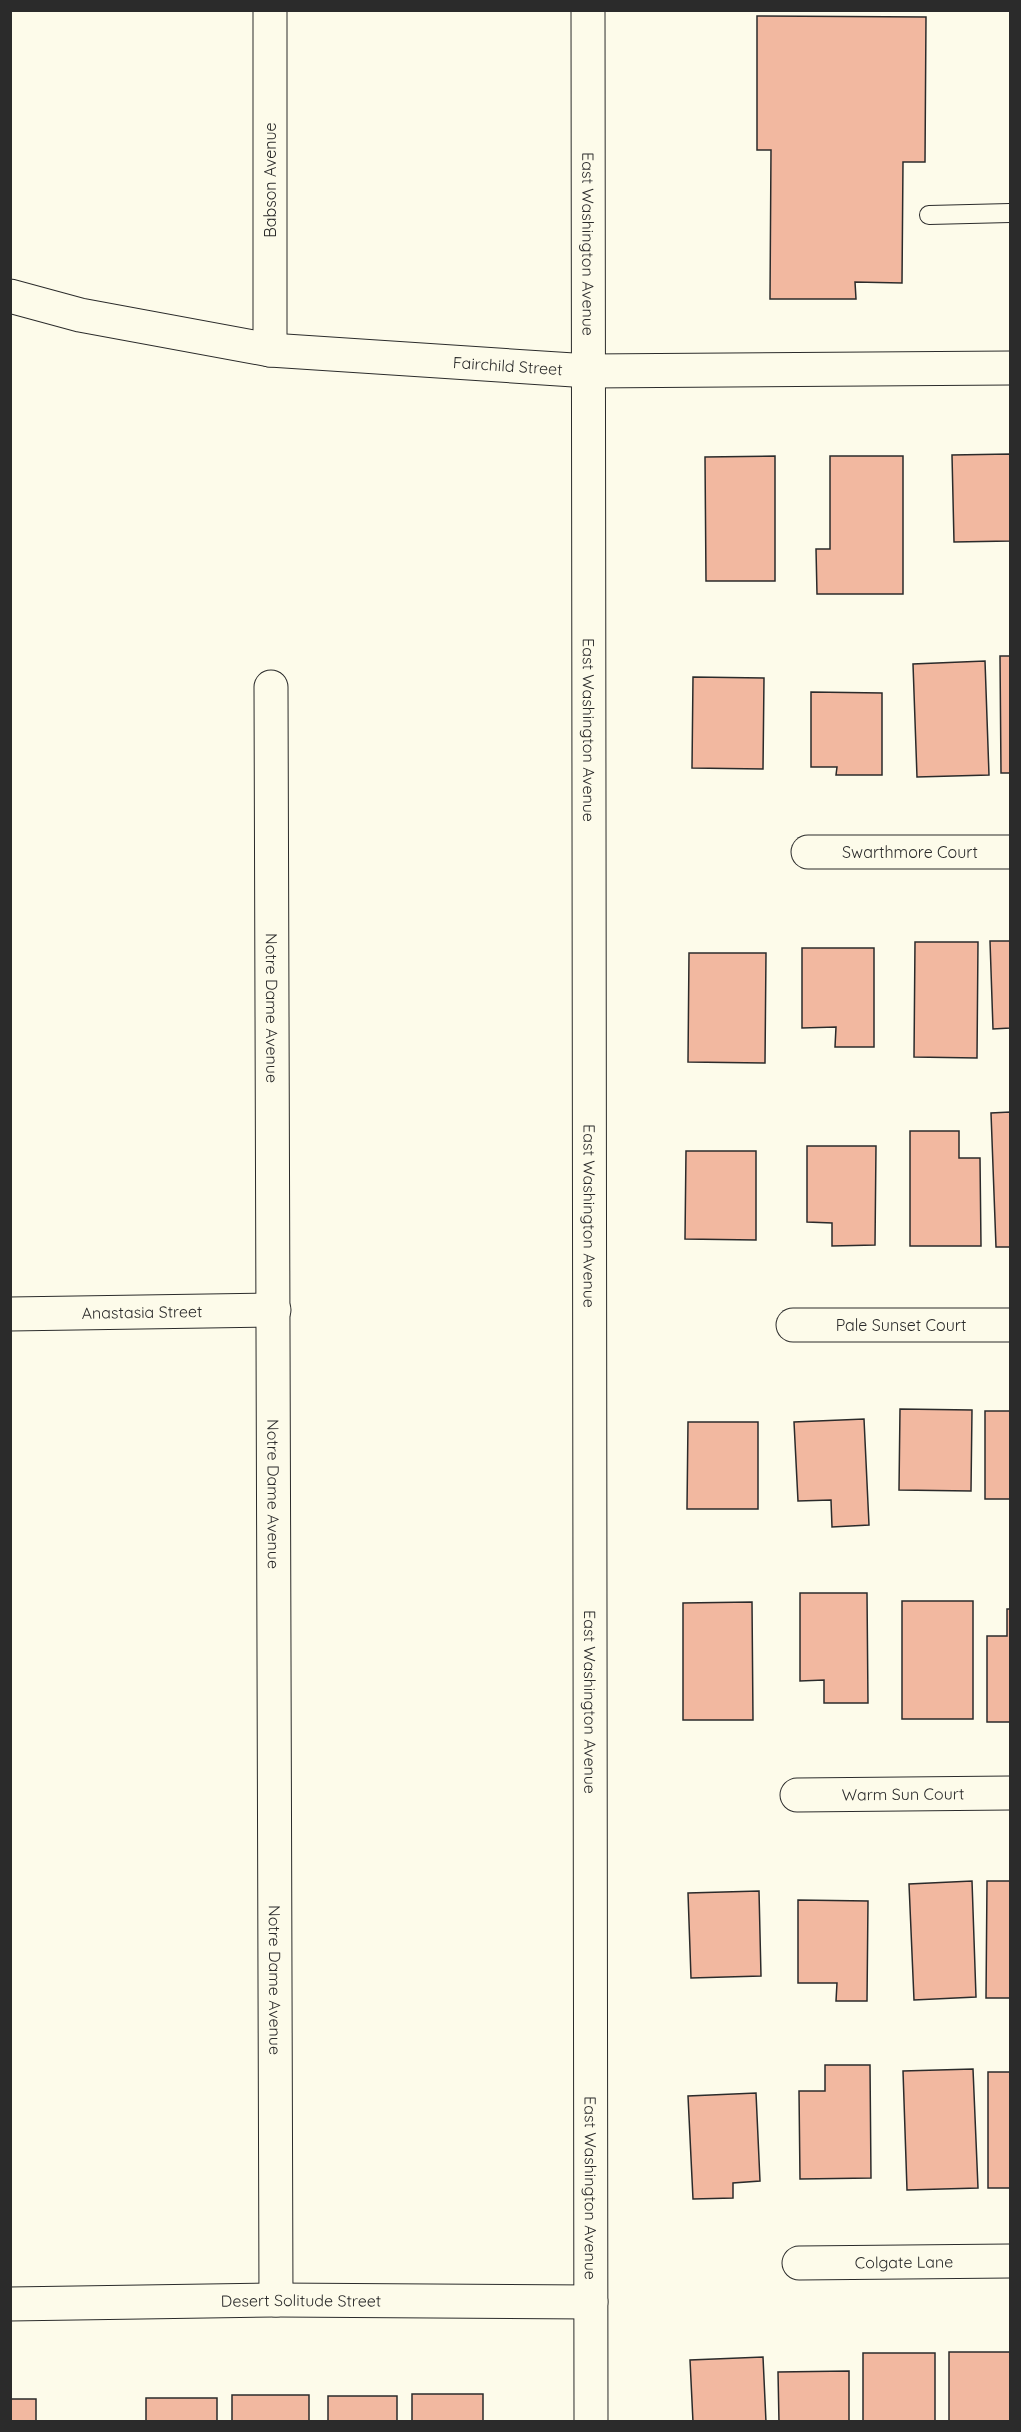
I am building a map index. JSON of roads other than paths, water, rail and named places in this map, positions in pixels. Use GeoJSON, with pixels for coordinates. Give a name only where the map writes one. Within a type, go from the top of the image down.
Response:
{"type":"FeatureCollection","features":[{"type":"Feature","properties":{"kind":"street","name":"Babson Avenue"},"geometry":{"type":"LineString","coordinates":[[270,10],[270,350]]}},
{"type":"Feature","properties":{"kind":"street","name":"East Washington Avenue"},"geometry":{"type":"LineString","coordinates":[[588,10],[591,2421]]}},
{"type":"Feature","properties":{"kind":"street","name":"Fairchild Street"},"geometry":{"type":"LineString","coordinates":[[10,296],[80,315],[270,350],[589,371],[1011,368]]}},
{"type":"Feature","properties":{"kind":"street","name":"Notre Dame Avenue"},"geometry":{"type":"LineString","coordinates":[[271,687],[276,2300]]}},
{"type":"Feature","properties":{"kind":"street","name":"Swarthmore Court"},"geometry":{"type":"LineString","coordinates":[[808,852],[1011,852]]}},
{"type":"Feature","properties":{"kind":"street","name":"Anastasia Street"},"geometry":{"type":"LineString","coordinates":[[10,1314],[274,1310]]}},
{"type":"Feature","properties":{"kind":"street","name":"Pale Sunset Court"},"geometry":{"type":"LineString","coordinates":[[793,1325],[1011,1325]]}},
{"type":"Feature","properties":{"kind":"street","name":"Warm Sun Court"},"geometry":{"type":"LineString","coordinates":[[797,1795],[1011,1793]]}},
{"type":"Feature","properties":{"kind":"street","name":"Colgate Lane"},"geometry":{"type":"LineString","coordinates":[[799,2263],[1011,2261]]}},
{"type":"Feature","properties":{"kind":"street","name":"Desert Solitude Street"},"geometry":{"type":"LineString","coordinates":[[10,2304],[276,2300],[591,2302]]}},
{"type":"Feature","properties":{"kind":"lane"},"geometry":{"type":"LineString","coordinates":[[929,214],[1011,213]]}}]}
